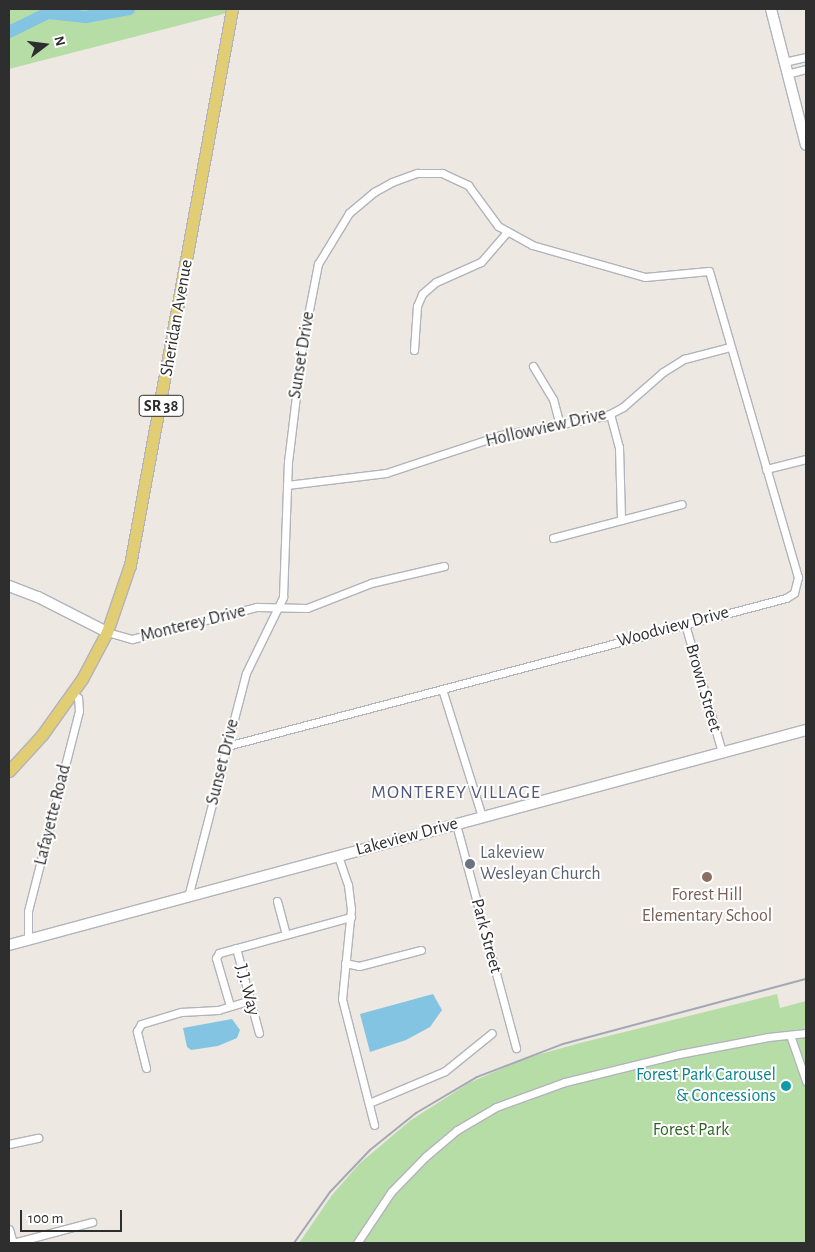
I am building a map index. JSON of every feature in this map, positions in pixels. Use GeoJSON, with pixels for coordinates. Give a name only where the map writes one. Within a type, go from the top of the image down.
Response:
{"type":"FeatureCollection","features":[{"type":"Feature","properties":{"kind":"main road","name":"Sheridan Avenue"},"geometry":{"type":"LineString","coordinates":[[9,771],[42,735],[73,692],[107,632],[130,565],[142,515],[232,9]]}},
{"type":"Feature","properties":{"kind":"street"},"geometry":{"type":"LineString","coordinates":[[771,9],[806,145]]}},
{"type":"Feature","properties":{"kind":"street"},"geometry":{"type":"LineString","coordinates":[[784,62],[806,57]]}},
{"type":"Feature","properties":{"kind":"street"},"geometry":{"type":"LineString","coordinates":[[788,74],[806,69]]}},
{"type":"Feature","properties":{"kind":"street","name":"Sunset Drive"},"geometry":{"type":"LineString","coordinates":[[188,897],[246,672],[280,608],[284,586],[287,485],[294,396],[315,275],[322,253],[349,213],[374,192],[392,182],[417,173],[442,173],[468,185],[492,220],[506,232],[532,245],[584,258],[632,275],[663,277],[709,271]]}},
{"type":"Feature","properties":{"kind":"street"},"geometry":{"type":"LineString","coordinates":[[414,350],[417,306],[422,294],[436,282],[481,262],[506,232]]}},
{"type":"Feature","properties":{"kind":"street","name":"Woodview Drive"},"geometry":{"type":"LineString","coordinates":[[227,746],[786,598],[797,589],[798,578],[709,271]]}},
{"type":"Feature","properties":{"kind":"street","name":"Hollowview Drive"},"geometry":{"type":"LineString","coordinates":[[287,485],[386,473],[501,435],[610,414],[679,362],[730,346]]}},
{"type":"Feature","properties":{"kind":"street"},"geometry":{"type":"LineString","coordinates":[[533,366],[553,399],[560,424]]}},
{"type":"Feature","properties":{"kind":"street"},"geometry":{"type":"LineString","coordinates":[[610,414],[619,447],[620,520]]}},
{"type":"Feature","properties":{"kind":"street"},"geometry":{"type":"LineString","coordinates":[[766,469],[806,458]]}},
{"type":"Feature","properties":{"kind":"street"},"geometry":{"type":"LineString","coordinates":[[553,538],[682,504]]}},
{"type":"Feature","properties":{"kind":"street","name":"Monterey Drive"},"geometry":{"type":"LineString","coordinates":[[107,632],[132,639],[235,612],[316,606],[360,586],[444,566]]}},
{"type":"Feature","properties":{"kind":"street"},"geometry":{"type":"LineString","coordinates":[[9,586],[38,596],[107,632]]}},
{"type":"Feature","properties":{"kind":"street","name":"Brown Street"},"geometry":{"type":"LineString","coordinates":[[685,624],[722,752]]}},
{"type":"Feature","properties":{"kind":"street"},"geometry":{"type":"LineString","coordinates":[[442,689],[482,817]]}},
{"type":"Feature","properties":{"kind":"street","name":"Lafayette Road"},"geometry":{"type":"LineString","coordinates":[[28,940],[28,911],[79,711],[78,698],[73,692]]}},
{"type":"Feature","properties":{"kind":"street","name":"Lakeview Drive"},"geometry":{"type":"LineString","coordinates":[[9,945],[806,730]]}},
{"type":"Feature","properties":{"kind":"street","name":"Park Street"},"geometry":{"type":"LineString","coordinates":[[456,824],[516,1048]]}},
{"type":"Feature","properties":{"kind":"street"},"geometry":{"type":"LineString","coordinates":[[338,856],[348,885],[351,917],[342,999],[374,1125]]}},
{"type":"Feature","properties":{"kind":"street"},"geometry":{"type":"LineString","coordinates":[[277,901],[286,934]]}},
{"type":"Feature","properties":{"kind":"street"},"geometry":{"type":"LineString","coordinates":[[236,948],[351,917]]}},
{"type":"Feature","properties":{"kind":"street","name":"J.J. Way"},"geometry":{"type":"LineString","coordinates":[[230,1006],[216,955],[236,948],[259,1033]]}},
{"type":"Feature","properties":{"kind":"street"},"geometry":{"type":"LineString","coordinates":[[345,963],[359,966],[421,950]]}},
{"type":"Feature","properties":{"kind":"street"},"geometry":{"type":"LineString","coordinates":[[146,1068],[137,1031],[141,1024],[182,1012],[230,1006],[250,1000]]}},
{"type":"Feature","properties":{"kind":"street"},"geometry":{"type":"LineString","coordinates":[[369,1103],[445,1071],[492,1033]]}},
{"type":"Feature","properties":{"kind":"street"},"geometry":{"type":"LineString","coordinates":[[357,1243],[391,1192],[425,1157],[457,1130],[496,1107],[534,1091],[637,1064],[730,1044],[806,1033]]}},
{"type":"Feature","properties":{"kind":"street"},"geometry":{"type":"LineString","coordinates":[[790,1035],[806,1081]]}},
{"type":"Feature","properties":{"kind":"street"},"geometry":{"type":"LineString","coordinates":[[9,1144],[38,1138]]}},
{"type":"Feature","properties":{"kind":"street"},"geometry":{"type":"LineString","coordinates":[[9,1229],[13,1243],[92,1222]]}},
{"type":"Feature","properties":{"kind":"green space"},"geometry":{"type":"Polygon","coordinates":[[[9,9],[232,9],[231,12],[9,69],[9,9]]]}},
{"type":"Feature","properties":{"kind":"green space","name":"Forest Park"},"geometry":{"type":"Polygon","coordinates":[[[777,994],[780,1008],[806,1001],[806,1243],[299,1243],[332,1195],[360,1163],[411,1120],[469,1083],[526,1058],[777,994]]]}},
{"type":"Feature","properties":{"kind":"water"},"geometry":{"type":"Polygon","coordinates":[[[433,994],[442,1010],[430,1027],[406,1040],[370,1052],[360,1014],[433,994]]]}},
{"type":"Feature","properties":{"kind":"water"},"geometry":{"type":"Polygon","coordinates":[[[232,1019],[240,1030],[237,1038],[218,1046],[191,1050],[187,1047],[183,1028],[232,1019]]]}},
{"type":"Feature","properties":{"kind":"waterway"},"geometry":{"type":"LineString","coordinates":[[9,32],[48,13],[86,17],[129,9]]}},
{"type":"Feature","properties":{"kind":"railway"},"geometry":{"type":"LineString","coordinates":[[294,1243],[330,1192],[370,1150],[416,1113],[477,1077],[563,1044],[806,979]]}},
{"type":"Feature","properties":{"kind":"place","name":"Lakeview Wesleyan Church"},"geometry":{"type":"Point","coordinates":[470,864]}},
{"type":"Feature","properties":{"kind":"place","name":"Forest Hill Elementary School"},"geometry":{"type":"Point","coordinates":[707,877]}},
{"type":"Feature","properties":{"kind":"place","name":"Forest Park Carousel & Concessions"},"geometry":{"type":"Point","coordinates":[786,1086]}},
{"type":"Feature","properties":{"kind":"district","name":"MONTEREY VILLAGE"},"geometry":{"type":"Point","coordinates":[456,793]}}]}
